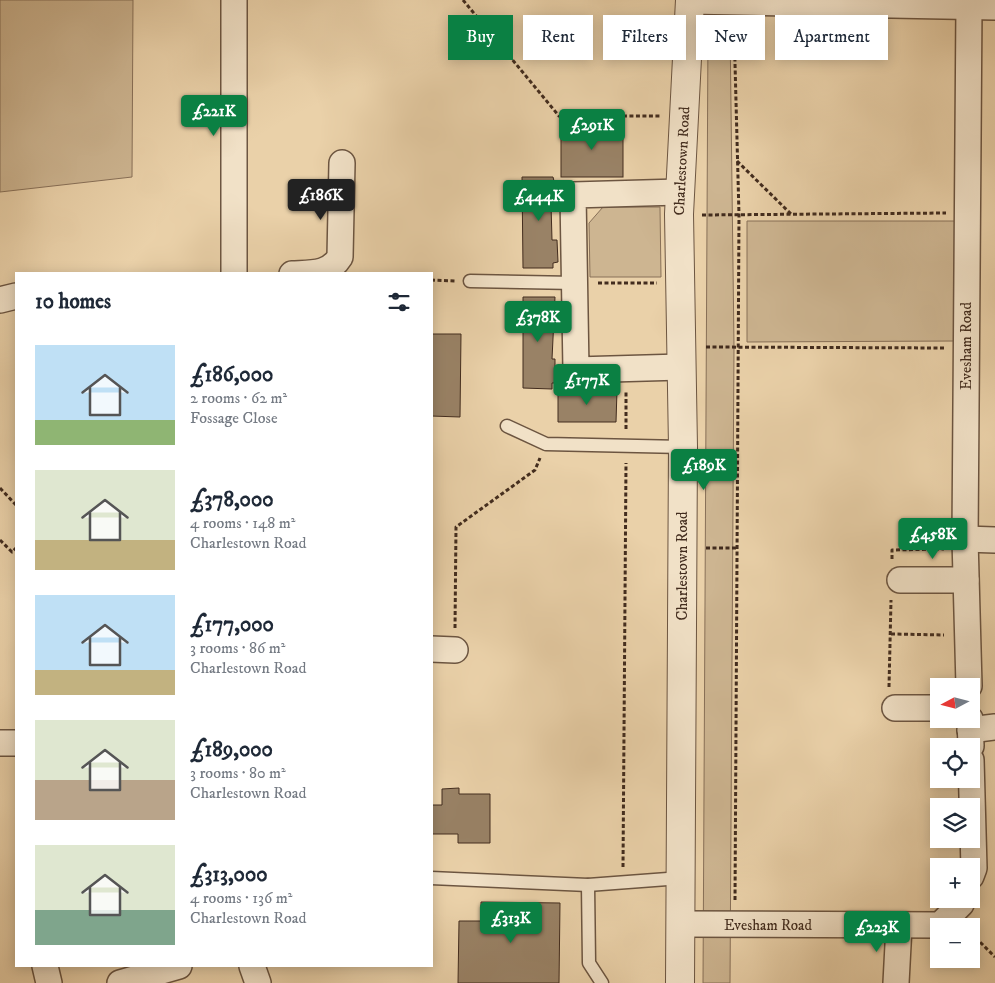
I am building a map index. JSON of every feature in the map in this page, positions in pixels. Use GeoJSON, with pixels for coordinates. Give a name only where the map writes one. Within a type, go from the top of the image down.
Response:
{"type":"FeatureCollection","features":[{"type":"Feature","properties":{"kind":"street"},"geometry":{"type":"LineString","coordinates":[[234,0],[234,272]]}},
{"type":"Feature","properties":{"kind":"street"},"geometry":{"type":"LineString","coordinates":[[690,1],[830,2],[995,7]]}},
{"type":"Feature","properties":{"kind":"street","name":"Charlestown Road"},"geometry":{"type":"LineString","coordinates":[[680,983],[683,447],[679,203],[690,1]]}},
{"type":"Feature","properties":{"kind":"street","name":"Evesham Road"},"geometry":{"type":"LineString","coordinates":[[968,5],[965,544],[968,678]]}},
{"type":"Feature","properties":{"kind":"street"},"geometry":{"type":"LineString","coordinates":[[324,272],[336,264],[340,257],[342,163]]}},
{"type":"Feature","properties":{"kind":"street"},"geometry":{"type":"LineString","coordinates":[[679,203],[573,195],[576,370],[626,368],[681,357]]}},
{"type":"Feature","properties":{"kind":"street"},"geometry":{"type":"LineString","coordinates":[[0,300],[15,296]]}},
{"type":"Feature","properties":{"kind":"street"},"geometry":{"type":"LineString","coordinates":[[965,544],[995,540]]}},
{"type":"Feature","properties":{"kind":"street"},"geometry":{"type":"LineString","coordinates":[[894,582],[966,580]]}},
{"type":"Feature","properties":{"kind":"street"},"geometry":{"type":"LineString","coordinates":[[892,700],[930,706]]}},
{"type":"Feature","properties":{"kind":"street"},"geometry":{"type":"LineString","coordinates":[[970,732],[995,727]]}},
{"type":"Feature","properties":{"kind":"street"},"geometry":{"type":"LineString","coordinates":[[0,743],[15,742]]}},
{"type":"Feature","properties":{"kind":"street"},"geometry":{"type":"LineString","coordinates":[[972,788],[974,858]]}},
{"type":"Feature","properties":{"kind":"street","name":"Evesham Road"},"geometry":{"type":"LineString","coordinates":[[680,924],[898,926],[940,924],[957,908]]}},
{"type":"Feature","properties":{"kind":"street"},"geometry":{"type":"LineString","coordinates":[[896,983],[898,926]]}},
{"type":"Feature","properties":{"kind":"street"},"geometry":{"type":"LineString","coordinates":[[45,967],[49,983]]}},
{"type":"Feature","properties":{"kind":"street"},"geometry":{"type":"LineString","coordinates":[[120,983],[176,967]]}},
{"type":"Feature","properties":{"kind":"street"},"geometry":{"type":"LineString","coordinates":[[252,967],[258,983]]}},
{"type":"Feature","properties":{"kind":"lane"},"geometry":{"type":"LineString","coordinates":[[470,281],[575,283]]}},
{"type":"Feature","properties":{"kind":"lane"},"geometry":{"type":"LineString","coordinates":[[507,426],[546,444],[683,447]]}},
{"type":"Feature","properties":{"kind":"lane"},"geometry":{"type":"LineString","coordinates":[[433,878],[588,885],[681,878]]}},
{"type":"Feature","properties":{"kind":"lane"},"geometry":{"type":"LineString","coordinates":[[588,885],[589,963],[602,983]]}},
{"type":"Feature","properties":{"kind":"path"},"geometry":{"type":"LineString","coordinates":[[463,0],[559,116],[684,116]]}},
{"type":"Feature","properties":{"kind":"path"},"geometry":{"type":"LineString","coordinates":[[733,2],[739,215],[735,924]]}},
{"type":"Feature","properties":{"kind":"path"},"geometry":{"type":"LineString","coordinates":[[737,161],[792,214]]}},
{"type":"Feature","properties":{"kind":"path"},"geometry":{"type":"LineString","coordinates":[[679,203],[739,215],[967,213]]}},
{"type":"Feature","properties":{"kind":"path"},"geometry":{"type":"LineString","coordinates":[[433,280],[470,281]]}},
{"type":"Feature","properties":{"kind":"path"},"geometry":{"type":"LineString","coordinates":[[575,283],[680,283]]}},
{"type":"Feature","properties":{"kind":"path"},"geometry":{"type":"LineString","coordinates":[[681,357],[738,347],[966,348]]}},
{"type":"Feature","properties":{"kind":"path"},"geometry":{"type":"LineString","coordinates":[[623,882],[626,368]]}},
{"type":"Feature","properties":{"kind":"path"},"geometry":{"type":"LineString","coordinates":[[443,649],[456,527],[535,470],[546,444]]}},
{"type":"Feature","properties":{"kind":"path"},"geometry":{"type":"LineString","coordinates":[[0,488],[15,504]]}},
{"type":"Feature","properties":{"kind":"path"},"geometry":{"type":"LineString","coordinates":[[0,540],[12,552],[15,549]]}},
{"type":"Feature","properties":{"kind":"path"},"geometry":{"type":"LineString","coordinates":[[892,700],[890,634],[894,582],[892,550],[965,544]]}},
{"type":"Feature","properties":{"kind":"path"},"geometry":{"type":"LineString","coordinates":[[706,548],[737,548]]}},
{"type":"Feature","properties":{"kind":"path"},"geometry":{"type":"LineString","coordinates":[[890,634],[954,635]]}},
{"type":"Feature","properties":{"kind":"path"},"geometry":{"type":"LineString","coordinates":[[980,942],[995,957]]}},
{"type":"Feature","properties":{"kind":"shaded area"},"geometry":{"type":"Polygon","coordinates":[[[0,0],[133,0],[132,177],[0,192],[0,0]]]}},
{"type":"Feature","properties":{"kind":"shaded area"},"geometry":{"type":"Polygon","coordinates":[[[708,60],[730,60],[734,347],[730,983],[703,983],[708,60]]]}},
{"type":"Feature","properties":{"kind":"shaded area"},"geometry":{"type":"Polygon","coordinates":[[[603,207],[660,207],[661,277],[590,277],[589,223],[603,207]]]}},
{"type":"Feature","properties":{"kind":"shaded area"},"geometry":{"type":"Polygon","coordinates":[[[747,221],[955,221],[956,341],[747,342],[747,221]]]}},
{"type":"Feature","properties":{"kind":"building"},"geometry":{"type":"Polygon","coordinates":[[[561,125],[623,125],[623,177],[561,177],[561,125]]]}},
{"type":"Feature","properties":{"kind":"building"},"geometry":{"type":"Polygon","coordinates":[[[522,177],[553,177],[554,181],[557,181],[558,204],[551,204],[552,240],[557,240],[558,262],[553,263],[553,268],[523,268],[522,177]]]}},
{"type":"Feature","properties":{"kind":"building"},"geometry":{"type":"Polygon","coordinates":[[[523,297],[555,297],[552,359],[555,359],[555,383],[552,383],[552,389],[523,388],[523,297]]]}},
{"type":"Feature","properties":{"kind":"building"},"geometry":{"type":"Polygon","coordinates":[[[433,334],[461,334],[460,417],[433,416],[433,334]]]}},
{"type":"Feature","properties":{"kind":"building"},"geometry":{"type":"Polygon","coordinates":[[[558,390],[617,390],[616,422],[558,422],[558,390]]]}},
{"type":"Feature","properties":{"kind":"building"},"geometry":{"type":"Polygon","coordinates":[[[459,788],[459,794],[490,794],[490,843],[458,843],[458,834],[433,834],[433,805],[442,805],[442,789],[459,788]]]}},
{"type":"Feature","properties":{"kind":"building"},"geometry":{"type":"Polygon","coordinates":[[[481,902],[560,903],[559,983],[458,983],[459,921],[481,921],[481,902]]]}}]}
